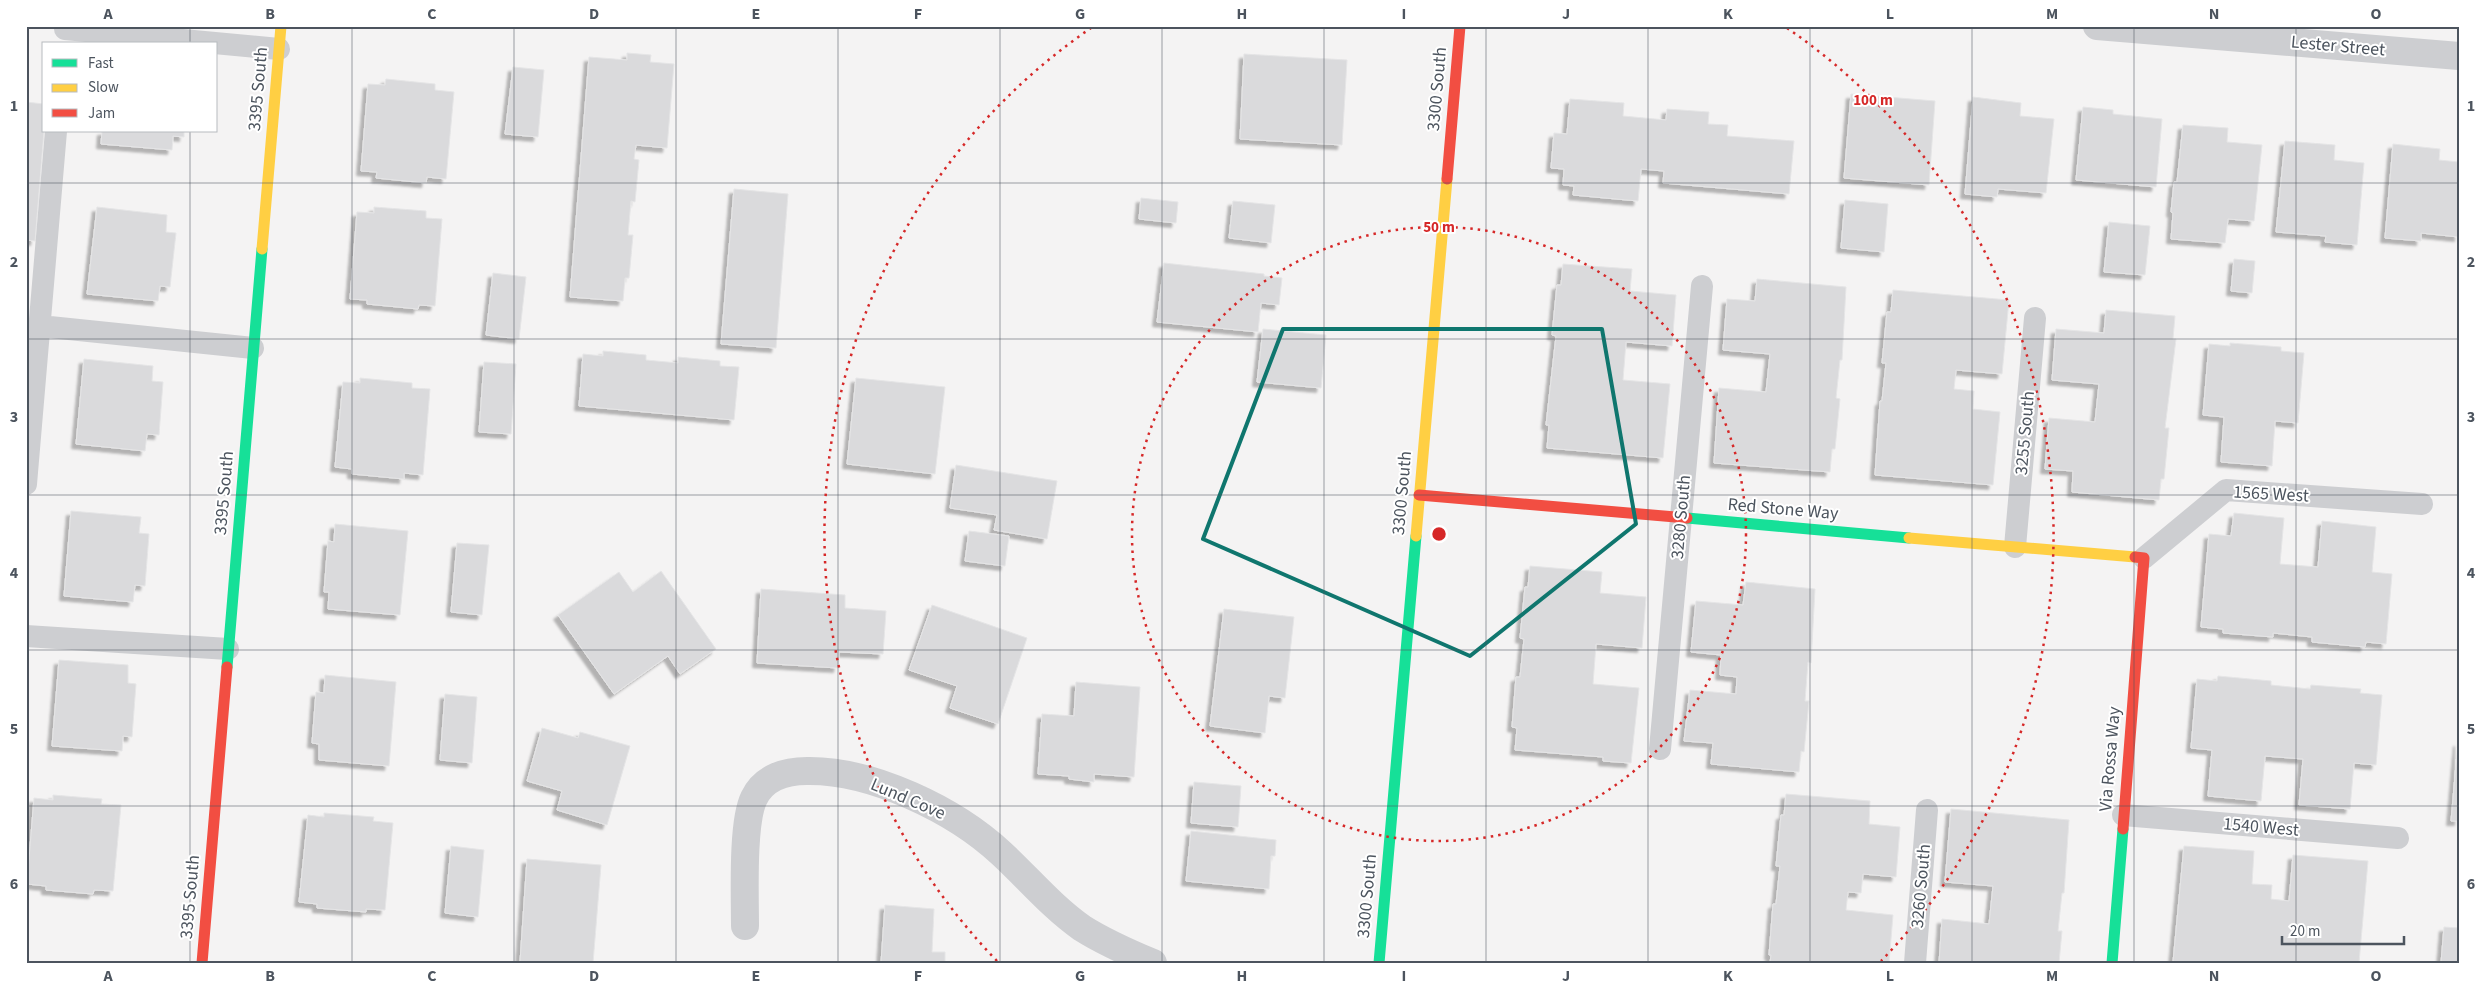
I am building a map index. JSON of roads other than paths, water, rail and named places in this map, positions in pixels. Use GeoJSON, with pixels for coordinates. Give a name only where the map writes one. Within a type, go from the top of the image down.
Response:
{"type":"FeatureCollection","features":[{"type":"Feature","properties":{"kind":"street","name":"3395 South"},"geometry":{"type":"LineString","coordinates":[[202,963],[281,26]]}},
{"type":"Feature","properties":{"kind":"street","name":"3300 South"},"geometry":{"type":"LineString","coordinates":[[1379,963],[1460,26]]}},
{"type":"Feature","properties":{"kind":"street","name":"Lester Street"},"geometry":{"type":"LineString","coordinates":[[2097,26],[2459,56]]}},
{"type":"Feature","properties":{"kind":"street","name":"Red Stone Way"},"geometry":{"type":"LineString","coordinates":[[1419,495],[2144,558]]}},
{"type":"Feature","properties":{"kind":"street","name":"Via Rossa Way"},"geometry":{"type":"LineString","coordinates":[[2112,963],[2144,558]]}},
{"type":"Feature","properties":{"kind":"street","name":"Lund Cove"},"geometry":{"type":"LineString","coordinates":[[745,926],[747,825],[753,799],[762,785],[776,775],[818,770],[844,774],[882,784],[923,802],[967,826],[1001,853],[1048,901],[1082,928],[1153,963]]}},
{"type":"Feature","properties":{"kind":"lane"},"geometry":{"type":"LineString","coordinates":[[65,33],[185,42]]}},
{"type":"Feature","properties":{"kind":"lane"},"geometry":{"type":"LineString","coordinates":[[218,44],[279,49]]}},
{"type":"Feature","properties":{"kind":"lane"},"geometry":{"type":"LineString","coordinates":[[26,484],[56,132]]}},
{"type":"Feature","properties":{"kind":"lane","name":"3280 South"},"geometry":{"type":"LineString","coordinates":[[1660,749],[1702,286]]}},
{"type":"Feature","properties":{"kind":"lane","name":"3255 South"},"geometry":{"type":"LineString","coordinates":[[2015,547],[2036,318]]}},
{"type":"Feature","properties":{"kind":"lane"},"geometry":{"type":"LineString","coordinates":[[40,326],[253,348]]}},
{"type":"Feature","properties":{"kind":"lane","name":"1565 West"},"geometry":{"type":"LineString","coordinates":[[2144,558],[2226,490],[2422,504]]}},
{"type":"Feature","properties":{"kind":"lane"},"geometry":{"type":"LineString","coordinates":[[26,636],[228,649]]}},
{"type":"Feature","properties":{"kind":"lane","name":"3260 South"},"geometry":{"type":"LineString","coordinates":[[1915,963],[1927,810]]}},
{"type":"Feature","properties":{"kind":"lane","name":"1540 West"},"geometry":{"type":"LineString","coordinates":[[2123,816],[2398,838]]}}]}
